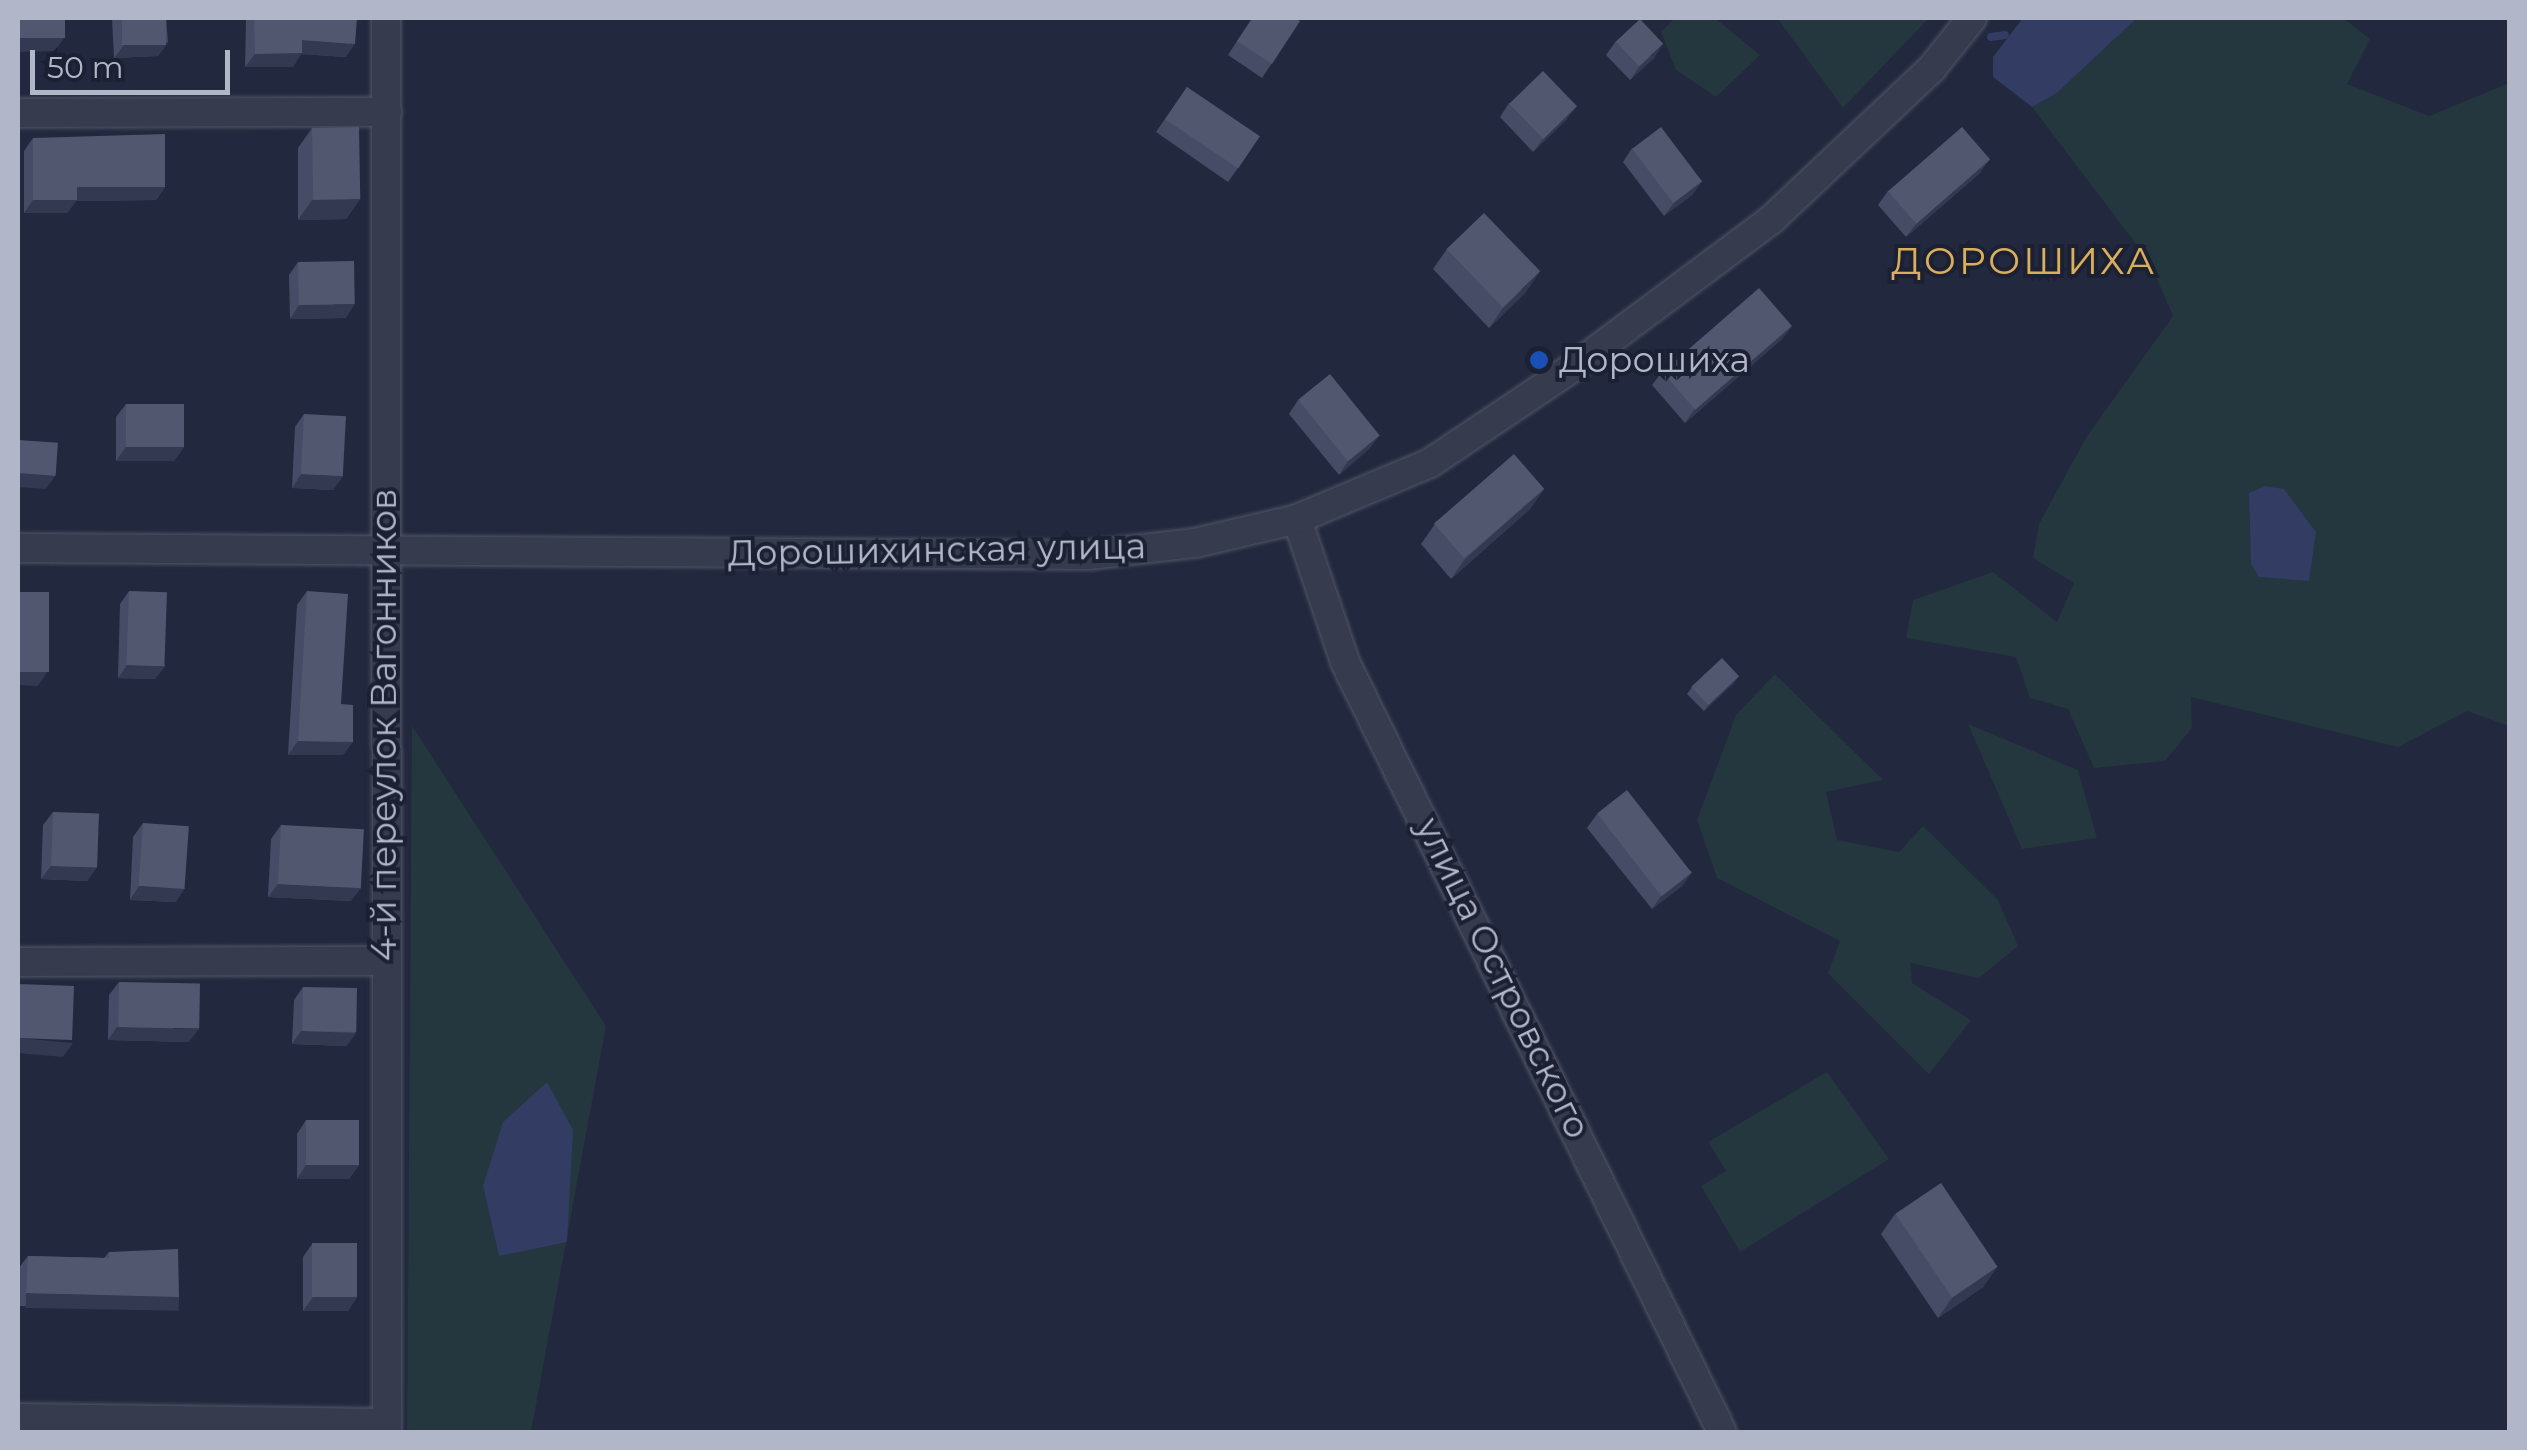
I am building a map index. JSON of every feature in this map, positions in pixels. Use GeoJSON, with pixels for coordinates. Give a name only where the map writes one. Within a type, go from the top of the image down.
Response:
{"type":"FeatureCollection","features":[{"type":"Feature","properties":{"kind":"street","name":"4-й переулок Вагонников"},"geometry":{"type":"LineString","coordinates":[[386,18],[387,1428]]}},
{"type":"Feature","properties":{"kind":"street","name":"Дорошихинская улица"},"geometry":{"type":"LineString","coordinates":[[18,548],[1089,555],[1196,543],[1297,519],[1430,463],[1575,366],[1772,219],[1932,68],[1972,18]]}},
{"type":"Feature","properties":{"kind":"street"},"geometry":{"type":"LineString","coordinates":[[18,113],[387,112]]}},
{"type":"Feature","properties":{"kind":"street","name":"улица Островского"},"geometry":{"type":"LineString","coordinates":[[1297,519],[1345,662],[1722,1432]]}},
{"type":"Feature","properties":{"kind":"street"},"geometry":{"type":"LineString","coordinates":[[18,962],[384,961]]}},
{"type":"Feature","properties":{"kind":"street"},"geometry":{"type":"LineString","coordinates":[[18,1418],[387,1428]]}},
{"type":"Feature","properties":{"kind":"shaded area"},"geometry":{"type":"Polygon","coordinates":[[[1675,18],[1715,18],[1760,55],[1716,97],[1676,70],[1661,32],[1675,18]]]}},
{"type":"Feature","properties":{"kind":"shaded area"},"geometry":{"type":"Polygon","coordinates":[[[1777,18],[1929,18],[1843,108],[1777,18]]]}},
{"type":"Feature","properties":{"kind":"shaded area"},"geometry":{"type":"Polygon","coordinates":[[[2137,18],[2343,18],[2370,39],[2347,84],[2429,116],[2509,83],[2509,726],[2467,711],[2398,747],[2191,697],[2192,728],[2165,761],[2094,768],[2068,709],[2030,698],[2016,657],[1906,638],[1913,600],[1993,572],[2057,622],[2074,583],[2033,558],[2039,524],[2087,436],[2173,316],[2149,261],[2032,107],[2057,93],[2137,18]]]}},
{"type":"Feature","properties":{"kind":"shaded area"},"geometry":{"type":"Polygon","coordinates":[[[1775,674],[1883,780],[1826,792],[1837,840],[1899,852],[1923,826],[1998,900],[2018,946],[1979,978],[1910,963],[1912,983],[1971,1020],[1929,1074],[1828,973],[1840,941],[1717,878],[1697,820],[1736,715],[1775,674]]]}},
{"type":"Feature","properties":{"kind":"shaded area"},"geometry":{"type":"Polygon","coordinates":[[[1968,724],[2078,770],[2097,838],[2022,849],[1968,724]]]}},
{"type":"Feature","properties":{"kind":"shaded area"},"geometry":{"type":"Polygon","coordinates":[[[412,726],[606,1026],[531,1432],[407,1432],[412,726]]]}},
{"type":"Feature","properties":{"kind":"shaded area"},"geometry":{"type":"Polygon","coordinates":[[[1827,1072],[1889,1159],[1740,1252],[1701,1186],[1726,1171],[1708,1142],[1827,1072]]]}},
{"type":"Feature","properties":{"kind":"water"},"geometry":{"type":"Polygon","coordinates":[[[2023,18],[2137,18],[2057,93],[2032,107],[1993,77],[1993,57],[2023,18]]]}},
{"type":"Feature","properties":{"kind":"water"},"geometry":{"type":"Polygon","coordinates":[[[2265,486],[2284,489],[2316,532],[2309,581],[2259,577],[2251,564],[2249,493],[2265,486]]]}},
{"type":"Feature","properties":{"kind":"water"},"geometry":{"type":"Polygon","coordinates":[[[547,1082],[573,1130],[567,1242],[499,1256],[483,1186],[503,1122],[547,1082]]]}},
{"type":"Feature","properties":{"kind":"building"},"geometry":{"type":"Polygon","coordinates":[[[18,18],[65,18],[65,38],[18,38],[18,18]]]}},
{"type":"Feature","properties":{"kind":"building"},"geometry":{"type":"Polygon","coordinates":[[[122,18],[166,18],[166,45],[122,45],[122,18]]]}},
{"type":"Feature","properties":{"kind":"building"},"geometry":{"type":"Polygon","coordinates":[[[254,18],[357,18],[355,44],[302,40],[302,53],[255,54],[254,18]]]}},
{"type":"Feature","properties":{"kind":"building"},"geometry":{"type":"Polygon","coordinates":[[[1253,18],[1300,21],[1272,64],[1237,41],[1253,18]]]}},
{"type":"Feature","properties":{"kind":"building"},"geometry":{"type":"Polygon","coordinates":[[[1640,19],[1663,44],[1639,66],[1616,42],[1640,19]]]}},
{"type":"Feature","properties":{"kind":"building"},"geometry":{"type":"Polygon","coordinates":[[[1543,71],[1577,106],[1543,139],[1509,104],[1543,71]]]}},
{"type":"Feature","properties":{"kind":"building"},"geometry":{"type":"Polygon","coordinates":[[[1187,87],[1260,136],[1238,169],[1165,119],[1187,87]]]}},
{"type":"Feature","properties":{"kind":"building"},"geometry":{"type":"Polygon","coordinates":[[[359,127],[360,199],[313,200],[312,128],[359,127]]]}},
{"type":"Feature","properties":{"kind":"building"},"geometry":{"type":"Polygon","coordinates":[[[1661,127],[1702,181],[1673,203],[1632,149],[1661,127]]]}},
{"type":"Feature","properties":{"kind":"building"},"geometry":{"type":"Polygon","coordinates":[[[1962,127],[1990,159],[1916,224],[1888,191],[1962,127]]]}},
{"type":"Feature","properties":{"kind":"building"},"geometry":{"type":"Polygon","coordinates":[[[165,134],[165,187],[77,187],[77,200],[33,200],[33,138],[165,134]]]}},
{"type":"Feature","properties":{"kind":"building"},"geometry":{"type":"Polygon","coordinates":[[[1484,213],[1540,271],[1503,307],[1447,249],[1484,213]]]}},
{"type":"Feature","properties":{"kind":"building"},"geometry":{"type":"Polygon","coordinates":[[[354,261],[355,304],[299,305],[298,262],[354,261]]]}},
{"type":"Feature","properties":{"kind":"building"},"geometry":{"type":"Polygon","coordinates":[[[1759,288],[1792,326],[1695,410],[1662,372],[1759,288]]]}},
{"type":"Feature","properties":{"kind":"building"},"geometry":{"type":"Polygon","coordinates":[[[1330,374],[1380,435],[1348,461],[1298,400],[1330,374]]]}},
{"type":"Feature","properties":{"kind":"building"},"geometry":{"type":"Polygon","coordinates":[[[126,404],[184,404],[184,447],[126,447],[126,404]]]}},
{"type":"Feature","properties":{"kind":"building"},"geometry":{"type":"Polygon","coordinates":[[[304,414],[346,416],[343,476],[301,474],[304,414]]]}},
{"type":"Feature","properties":{"kind":"building"},"geometry":{"type":"Polygon","coordinates":[[[18,440],[58,443],[56,476],[18,473],[18,440]]]}},
{"type":"Feature","properties":{"kind":"building"},"geometry":{"type":"Polygon","coordinates":[[[1514,454],[1544,489],[1464,558],[1434,524],[1514,454]]]}},
{"type":"Feature","properties":{"kind":"building"},"geometry":{"type":"Polygon","coordinates":[[[129,591],[167,592],[164,666],[126,665],[129,591]]]}},
{"type":"Feature","properties":{"kind":"building"},"geometry":{"type":"Polygon","coordinates":[[[307,591],[348,594],[341,704],[353,705],[353,742],[298,741],[307,591]]]}},
{"type":"Feature","properties":{"kind":"building"},"geometry":{"type":"Polygon","coordinates":[[[18,592],[49,592],[49,672],[18,672],[18,592]]]}},
{"type":"Feature","properties":{"kind":"building"},"geometry":{"type":"Polygon","coordinates":[[[1722,658],[1739,676],[1708,705],[1691,687],[1722,658]]]}},
{"type":"Feature","properties":{"kind":"building"},"geometry":{"type":"Polygon","coordinates":[[[1627,790],[1692,873],[1662,896],[1597,813],[1627,790]]]}},
{"type":"Feature","properties":{"kind":"building"},"geometry":{"type":"Polygon","coordinates":[[[53,812],[99,814],[97,868],[51,866],[53,812]]]}},
{"type":"Feature","properties":{"kind":"building"},"geometry":{"type":"Polygon","coordinates":[[[143,823],[189,826],[184,889],[139,886],[143,823]]]}},
{"type":"Feature","properties":{"kind":"building"},"geometry":{"type":"Polygon","coordinates":[[[281,825],[364,829],[361,888],[278,884],[281,825]]]}},
{"type":"Feature","properties":{"kind":"building"},"geometry":{"type":"Polygon","coordinates":[[[119,982],[200,983],[199,1028],[118,1027],[119,982]]]}},
{"type":"Feature","properties":{"kind":"building"},"geometry":{"type":"Polygon","coordinates":[[[18,984],[74,986],[72,1040],[18,1038],[18,984]]]}},
{"type":"Feature","properties":{"kind":"building"},"geometry":{"type":"Polygon","coordinates":[[[303,987],[357,988],[356,1032],[302,1031],[303,987]]]}},
{"type":"Feature","properties":{"kind":"building"},"geometry":{"type":"Polygon","coordinates":[[[306,1120],[359,1120],[359,1165],[306,1165],[306,1120]]]}},
{"type":"Feature","properties":{"kind":"building"},"geometry":{"type":"Polygon","coordinates":[[[1941,1183],[1997,1267],[1952,1297],[1895,1214],[1941,1183]]]}},
{"type":"Feature","properties":{"kind":"building"},"geometry":{"type":"Polygon","coordinates":[[[312,1243],[357,1243],[357,1297],[312,1297],[312,1243]]]}},
{"type":"Feature","properties":{"kind":"building"},"geometry":{"type":"Polygon","coordinates":[[[178,1249],[179,1297],[26,1293],[28,1256],[109,1258],[109,1252],[178,1249]]]}},
{"type":"Feature","properties":{"kind":"waterway"},"geometry":{"type":"LineString","coordinates":[[1991,37],[2005,35]]}},
{"type":"Feature","properties":{"kind":"place","name":"Дорошиха"},"geometry":{"type":"Point","coordinates":[1539,360]}},
{"type":"Feature","properties":{"kind":"district","name":"ДОРОШИХА"},"geometry":{"type":"Point","coordinates":[2024,261]}}]}
